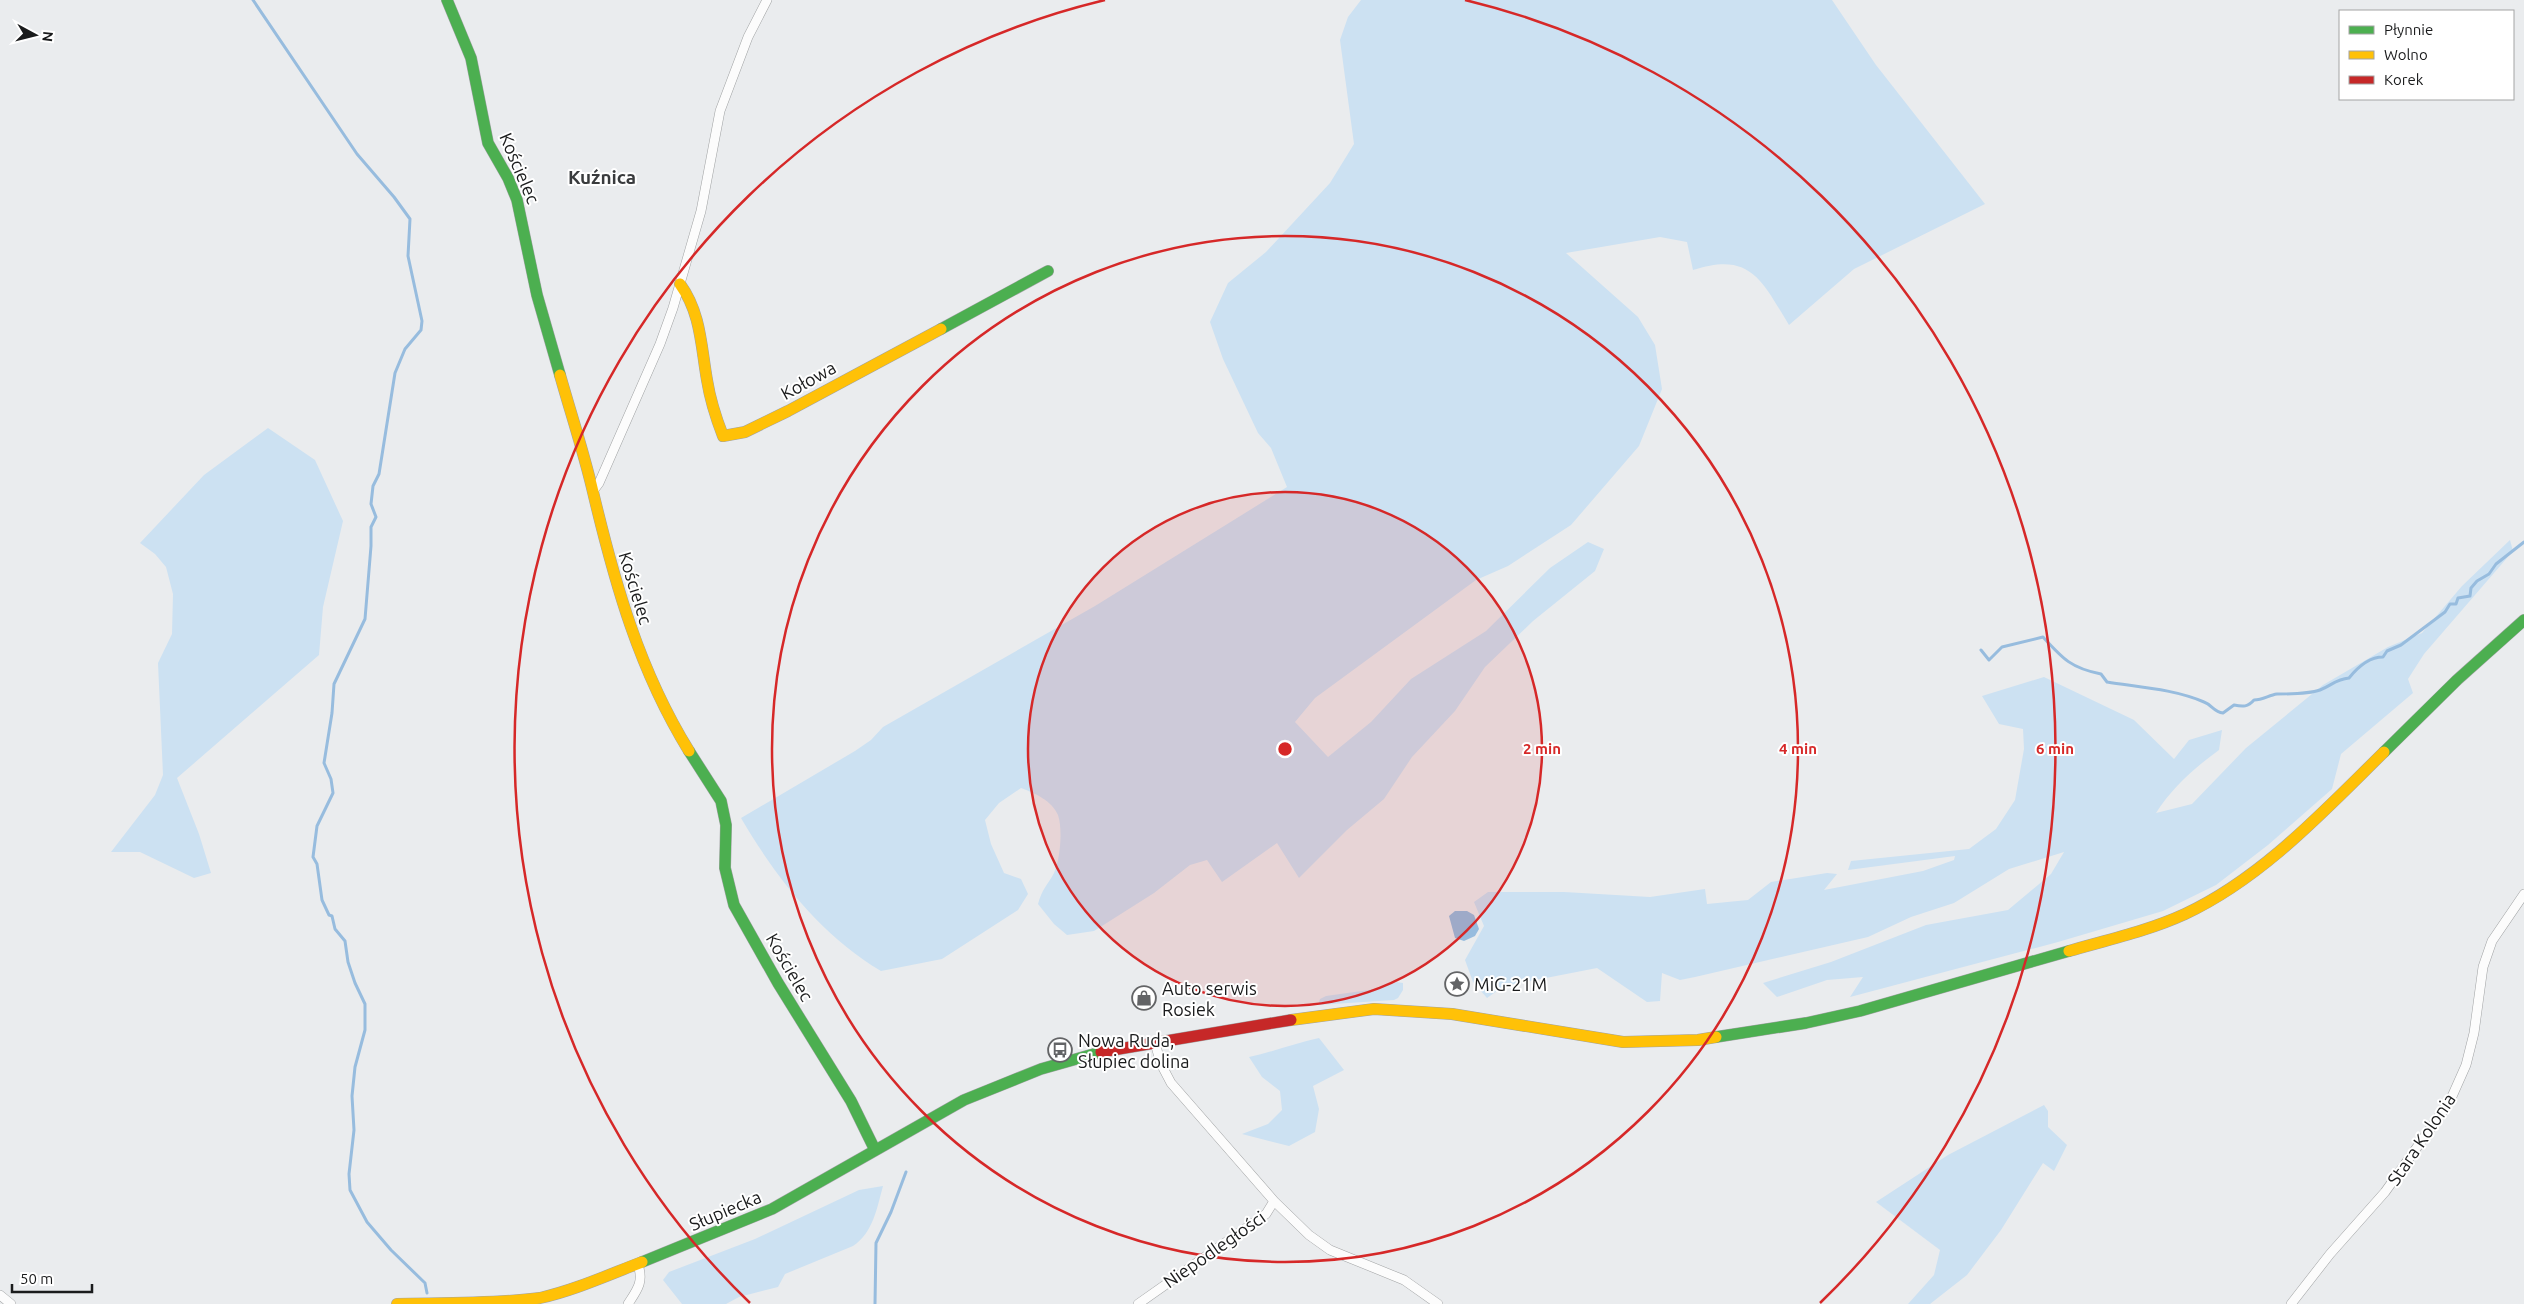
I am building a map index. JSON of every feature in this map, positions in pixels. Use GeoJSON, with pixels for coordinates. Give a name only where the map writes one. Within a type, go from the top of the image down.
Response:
{"type":"FeatureCollection","features":[{"type":"Feature","properties":{"kind":"main road","name":"Kościelec"},"geometry":{"type":"LineString","coordinates":[[446,0],[471,58],[488,143],[518,200],[537,294],[593,490],[618,591],[648,675],[666,713],[721,800],[726,825],[725,868],[734,905],[778,983],[851,1101],[875,1150]]}},
{"type":"Feature","properties":{"kind":"main road","name":"Kołowa"},"geometry":{"type":"LineString","coordinates":[[680,284],[691,296],[696,310],[709,394],[723,436],[745,432],[788,411],[1048,271]]}},
{"type":"Feature","properties":{"kind":"main road","name":"Słupiecka"},"geometry":{"type":"LineString","coordinates":[[397,1304],[479,1303],[539,1298],[587,1284],[638,1265],[772,1209],[964,1100],[1041,1069],[1106,1051],[1309,1017],[1374,1009],[1452,1014],[1623,1042],[1698,1040],[1806,1023],[1860,1010],[2143,930],[2185,914],[2247,878],[2330,806],[2457,680],[2524,620]]}},
{"type":"Feature","properties":{"kind":"street"},"geometry":{"type":"LineString","coordinates":[[593,490],[599,483],[660,344],[701,211],[720,111],[748,37],[767,0]]}},
{"type":"Feature","properties":{"kind":"street","name":"Stara Kolonia"},"geometry":{"type":"LineString","coordinates":[[2291,1304],[2330,1254],[2385,1192],[2450,1101],[2466,1065],[2474,1033],[2483,967],[2492,941],[2524,894]]}},
{"type":"Feature","properties":{"kind":"street"},"geometry":{"type":"LineString","coordinates":[[1156,1043],[1161,1064],[1172,1083],[1274,1202]]}},
{"type":"Feature","properties":{"kind":"street","name":"Niepodległości"},"geometry":{"type":"LineString","coordinates":[[1138,1304],[1266,1214],[1274,1202],[1309,1235],[1330,1250],[1404,1280],[1438,1304]]}},
{"type":"Feature","properties":{"kind":"street"},"geometry":{"type":"LineString","coordinates":[[628,1304],[641,1283],[642,1276],[638,1265]]}},
{"type":"Feature","properties":{"kind":"street"},"geometry":{"type":"LineString","coordinates":[[0,1294],[11,1304]]}},
{"type":"Feature","properties":{"kind":"shaded area"},"geometry":{"type":"Polygon","coordinates":[[[1361,0],[1832,0],[1876,65],[1985,204],[1854,269],[1789,325],[1762,283],[1742,267],[1729,264],[1713,265],[1693,270],[1687,242],[1660,237],[1566,253],[1638,317],[1655,345],[1662,389],[1639,446],[1571,525],[1508,566],[1476,580],[1315,698],[1295,722],[1328,757],[1371,722],[1411,679],[1486,631],[1550,568],[1588,542],[1604,549],[1595,571],[1533,621],[1485,667],[1455,711],[1412,757],[1384,799],[1347,830],[1299,878],[1277,843],[1222,882],[1207,860],[1190,865],[1154,893],[1094,931],[1067,935],[1054,924],[1038,904],[1058,861],[1061,837],[1060,821],[1052,806],[1037,795],[1021,788],[999,803],[985,820],[991,844],[1004,873],[1021,879],[1028,894],[1018,910],[942,959],[881,971],[859,957],[820,923],[802,904],[769,862],[741,818],[855,751],[871,740],[883,727],[1095,606],[1287,487],[1271,448],[1258,433],[1223,359],[1210,322],[1228,283],[1266,252],[1330,183],[1354,144],[1340,40],[1348,17],[1361,0]]]}},
{"type":"Feature","properties":{"kind":"shaded area"},"geometry":{"type":"Polygon","coordinates":[[[268,428],[315,460],[343,521],[323,607],[319,655],[177,778],[199,834],[211,873],[194,878],[140,852],[111,852],[155,795],[163,775],[158,663],[172,634],[173,594],[166,567],[155,554],[140,543],[204,475],[268,428]]]}},
{"type":"Feature","properties":{"kind":"shaded area"},"geometry":{"type":"Polygon","coordinates":[[[2510,540],[2513,551],[2424,654],[2408,679],[2413,693],[2341,754],[2332,789],[2268,845],[2216,885],[2163,911],[2058,942],[1850,997],[1863,977],[1827,980],[1777,997],[1763,983],[1831,962],[1926,925],[2008,910],[2051,874],[2064,852],[2009,869],[1954,903],[1911,917],[1868,937],[1680,980],[1662,973],[1660,1001],[1647,1002],[1597,968],[1504,986],[1487,998],[1473,982],[1465,960],[1484,926],[1474,902],[1488,892],[1564,892],[1650,897],[1705,889],[1707,904],[1748,900],[1771,882],[1827,873],[1837,874],[1824,890],[1923,871],[1954,860],[1955,856],[1848,870],[1851,861],[1969,849],[1996,829],[2015,800],[2024,749],[2023,729],[1999,724],[1982,696],[2044,677],[2134,720],[2174,759],[2189,740],[2222,730],[2219,750],[2184,779],[2156,813],[2192,804],[2246,748],[2323,685],[2388,647],[2422,633],[2462,586],[2510,540]]]}},
{"type":"Feature","properties":{"kind":"shaded area"},"geometry":{"type":"Polygon","coordinates":[[[1397,982],[1403,983],[1403,990],[1398,998],[1394,1000],[1318,1005],[1320,999],[1326,996],[1376,989],[1397,982]]]}},
{"type":"Feature","properties":{"kind":"shaded area"},"geometry":{"type":"Polygon","coordinates":[[[1319,1038],[1344,1070],[1313,1086],[1319,1109],[1315,1132],[1289,1146],[1242,1134],[1268,1124],[1282,1110],[1280,1091],[1262,1077],[1249,1057],[1319,1038]]]}},
{"type":"Feature","properties":{"kind":"shaded area"},"geometry":{"type":"Polygon","coordinates":[[[2044,1105],[2048,1111],[2048,1127],[2067,1145],[2054,1171],[2043,1163],[2001,1230],[1967,1275],[1930,1304],[1908,1304],[1934,1275],[1940,1250],[1876,1202],[1948,1155],[2044,1105]]]}},
{"type":"Feature","properties":{"kind":"shaded area"},"geometry":{"type":"Polygon","coordinates":[[[883,1186],[870,1227],[860,1241],[853,1246],[785,1274],[778,1287],[739,1297],[726,1304],[682,1304],[663,1280],[669,1272],[755,1239],[859,1190],[883,1186]]]}},
{"type":"Feature","properties":{"kind":"water"},"geometry":{"type":"Polygon","coordinates":[[[1455,911],[1467,911],[1474,915],[1479,929],[1475,936],[1464,941],[1455,938],[1449,916],[1455,911]]]}},
{"type":"Feature","properties":{"kind":"waterway"},"geometry":{"type":"LineString","coordinates":[[253,0],[357,154],[394,197],[410,219],[408,256],[422,321],[421,330],[405,349],[395,373],[379,474],[373,486],[371,504],[376,517],[371,527],[365,619],[334,684],[332,713],[324,763],[331,779],[333,793],[317,826],[313,857],[317,864],[322,900],[329,915],[332,916],[335,929],[345,941],[348,962],[365,1004],[365,1030],[355,1067],[352,1096],[354,1130],[349,1174],[350,1190],[367,1222],[391,1250],[425,1283],[427,1293]]}},
{"type":"Feature","properties":{"kind":"waterway"},"geometry":{"type":"LineString","coordinates":[[1981,650],[1989,660],[2002,647],[2043,637],[2068,662],[2082,669],[2101,674],[2107,682],[2181,694],[2204,702],[2223,713],[2234,705],[2245,706],[2254,700],[2271,695],[2299,694],[2315,691],[2349,678],[2364,664],[2378,657],[2383,657],[2387,651],[2401,645],[2445,612],[2450,604],[2456,604],[2458,598],[2470,596],[2471,588],[2477,581],[2489,574],[2496,564],[2524,542]]}},
{"type":"Feature","properties":{"kind":"waterway"},"geometry":{"type":"LineString","coordinates":[[875,1304],[876,1243],[891,1212],[906,1172]]}},
{"type":"Feature","properties":{"kind":"traffic: fast"},"geometry":{"type":"LineString","coordinates":[[447,0],[471,58],[488,143],[508,178],[517,200],[537,295],[560,375]]}},
{"type":"Feature","properties":{"kind":"traffic: fast"},"geometry":{"type":"LineString","coordinates":[[941,329],[1048,271]]}},
{"type":"Feature","properties":{"kind":"traffic: fast"},"geometry":{"type":"LineString","coordinates":[[2384,752],[2457,680],[2524,620]]}},
{"type":"Feature","properties":{"kind":"traffic: fast"},"geometry":{"type":"LineString","coordinates":[[689,751],[721,801],[726,825],[725,868],[734,905],[778,983],[851,1101],[875,1150]]}},
{"type":"Feature","properties":{"kind":"traffic: fast"},"geometry":{"type":"LineString","coordinates":[[1716,1037],[1806,1023],[1860,1011],[2069,951]]}},
{"type":"Feature","properties":{"kind":"traffic: fast"},"geometry":{"type":"LineString","coordinates":[[642,1262],[772,1209],[964,1100],[1041,1069],[1101,1052]]}},
{"type":"Feature","properties":{"kind":"traffic: slow"},"geometry":{"type":"LineString","coordinates":[[680,284],[687,295],[696,318],[710,394],[723,436],[745,432],[788,411],[941,329]]}},
{"type":"Feature","properties":{"kind":"traffic: slow"},"geometry":{"type":"LineString","coordinates":[[560,375],[586,463],[610,560],[630,626],[656,689],[689,751]]}},
{"type":"Feature","properties":{"kind":"traffic: slow"},"geometry":{"type":"LineString","coordinates":[[2069,951],[2127,935],[2185,914],[2240,882],[2291,842],[2384,752]]}},
{"type":"Feature","properties":{"kind":"traffic: slow"},"geometry":{"type":"LineString","coordinates":[[1291,1020],[1374,1009],[1452,1014],[1623,1042],[1698,1040],[1716,1037]]}},
{"type":"Feature","properties":{"kind":"traffic: slow"},"geometry":{"type":"LineString","coordinates":[[397,1304],[487,1302],[540,1298],[579,1287],[642,1262]]}},
{"type":"Feature","properties":{"kind":"traffic: jam"},"geometry":{"type":"LineString","coordinates":[[1101,1052],[1291,1020]]}},
{"type":"Feature","properties":{"kind":"place","name":"MiG-21M"},"geometry":{"type":"Point","coordinates":[1457,984]}},
{"type":"Feature","properties":{"kind":"place","name":"Auto serwis Rosiek"},"geometry":{"type":"Point","coordinates":[1144,998]}},
{"type":"Feature","properties":{"kind":"place","name":"Nowa Ruda, Słupiec dolina"},"geometry":{"type":"Point","coordinates":[1060,1050]}},
{"type":"Feature","properties":{"kind":"district","name":"Kuźnica"},"geometry":{"type":"Point","coordinates":[602,177]}}]}
